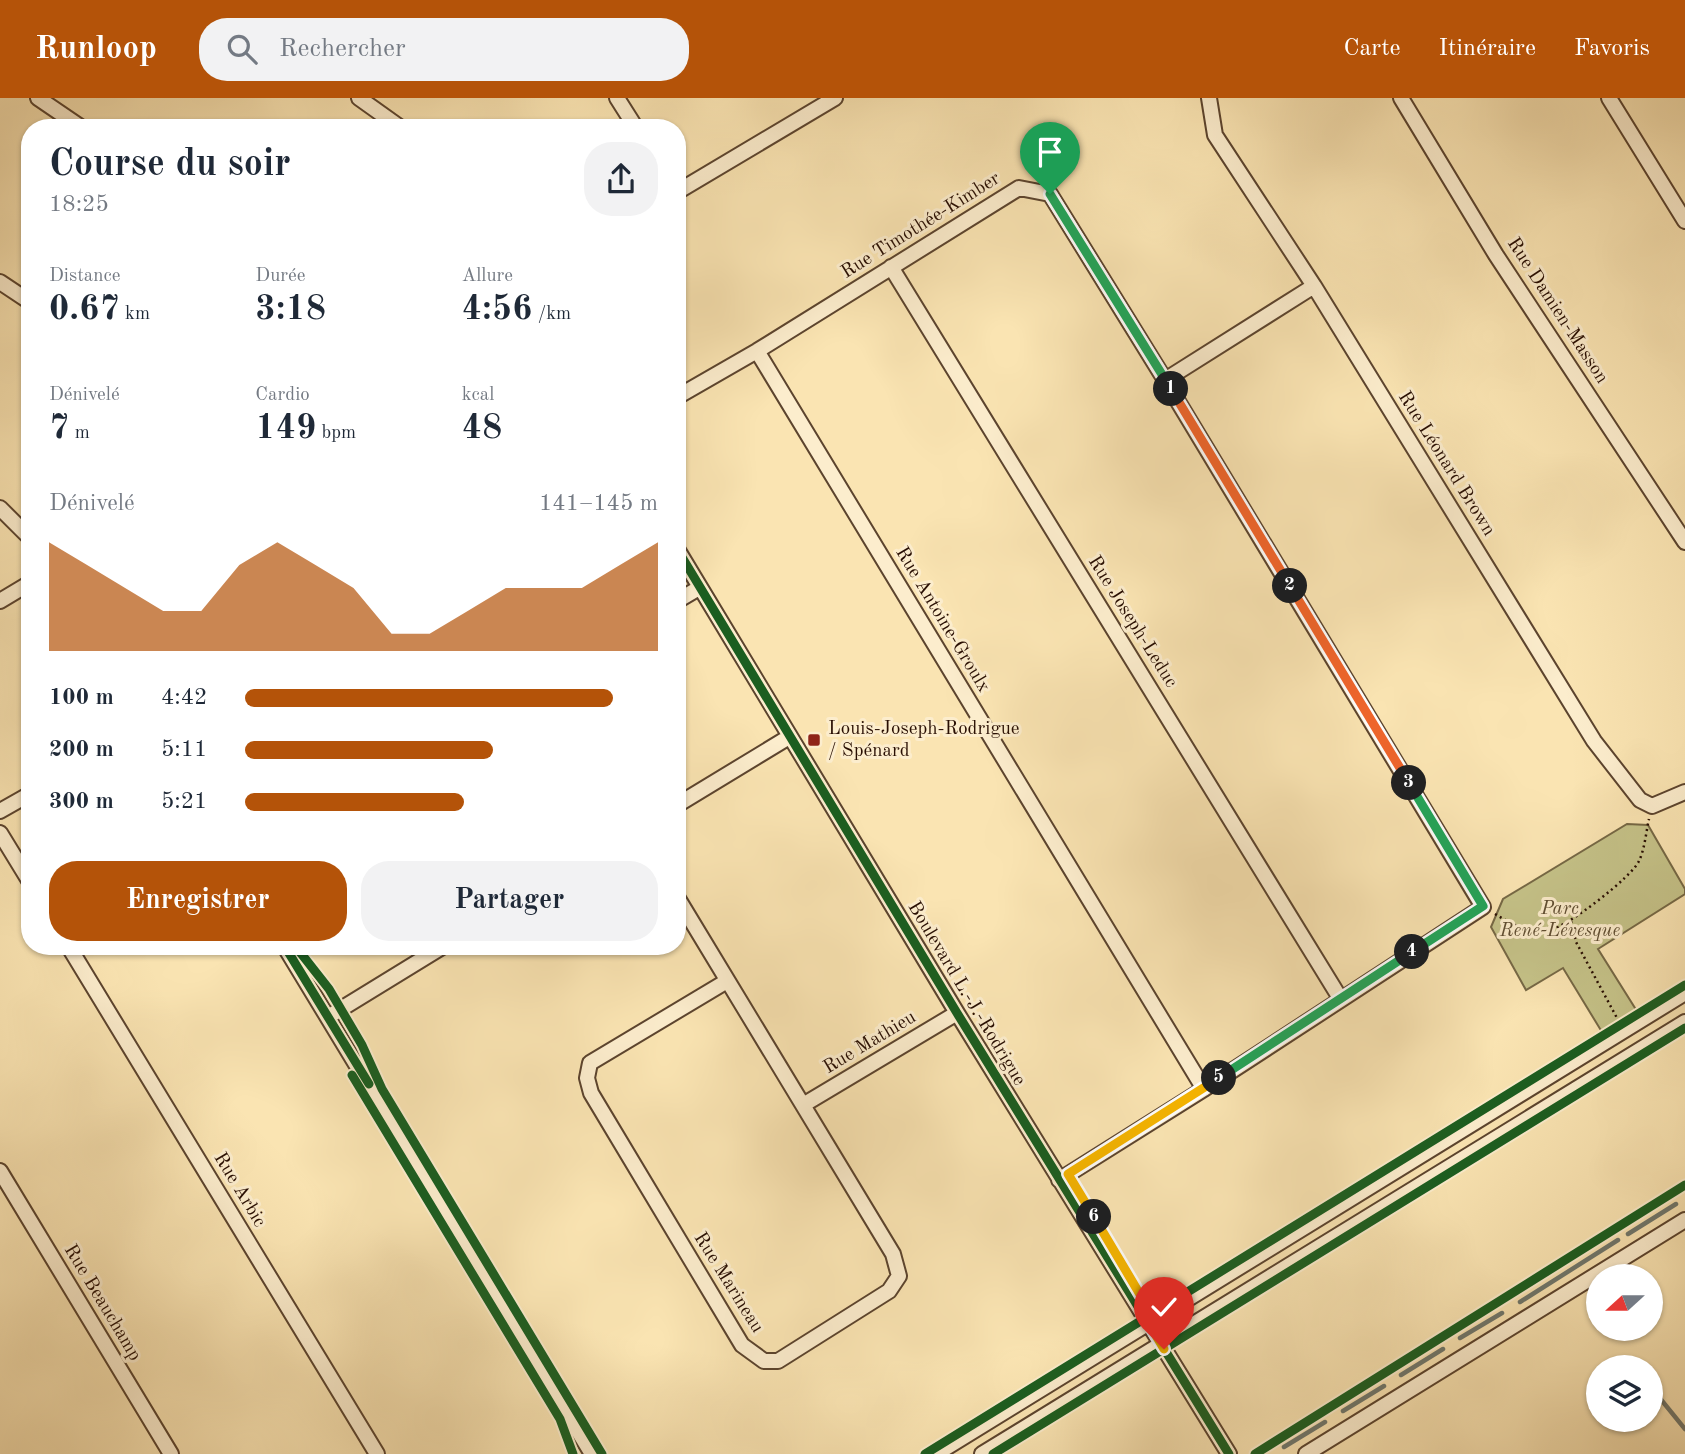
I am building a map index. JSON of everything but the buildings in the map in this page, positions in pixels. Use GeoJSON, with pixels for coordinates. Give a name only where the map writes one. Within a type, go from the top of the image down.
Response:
{"type":"FeatureCollection","features":[{"type":"Feature","properties":{"kind":"street"},"geometry":{"type":"LineString","coordinates":[[38,98],[69,119]]}},
{"type":"Feature","properties":{"kind":"street"},"geometry":{"type":"LineString","coordinates":[[359,98],[388,119]]}},
{"type":"Feature","properties":{"kind":"street"},"geometry":{"type":"LineString","coordinates":[[617,98],[630,119]]}},
{"type":"Feature","properties":{"kind":"street"},"geometry":{"type":"LineString","coordinates":[[686,187],[835,98]]}},
{"type":"Feature","properties":{"kind":"street","name":"Rue Léonard Brown"},"geometry":{"type":"LineString","coordinates":[[1209,98],[1215,135],[1314,286],[1594,741],[1640,800],[1652,806]]}},
{"type":"Feature","properties":{"kind":"street","name":"Rue Damien-Masson"},"geometry":{"type":"LineString","coordinates":[[1401,98],[1496,255],[1685,542]]}},
{"type":"Feature","properties":{"kind":"street"},"geometry":{"type":"LineString","coordinates":[[1609,98],[1685,221]]}},
{"type":"Feature","properties":{"kind":"street","name":"Rue Timothée-Kimber"},"geometry":{"type":"LineString","coordinates":[[686,392],[757,351],[1019,188],[1050,194],[1483,906]]}},
{"type":"Feature","properties":{"kind":"street","name":"Rue Joseph-Leduc"},"geometry":{"type":"LineString","coordinates":[[891,267],[1340,998]]}},
{"type":"Feature","properties":{"kind":"street"},"geometry":{"type":"LineString","coordinates":[[0,282],[21,296]]}},
{"type":"Feature","properties":{"kind":"street"},"geometry":{"type":"LineString","coordinates":[[1165,380],[1314,286]]}},
{"type":"Feature","properties":{"kind":"street","name":"Rue Antoine-Groulx"},"geometry":{"type":"LineString","coordinates":[[757,351],[1204,1089]]}},
{"type":"Feature","properties":{"kind":"street"},"geometry":{"type":"LineString","coordinates":[[0,508],[21,529]]}},
{"type":"Feature","properties":{"kind":"street","name":"Boulevard L.-J.-Rodrigue"},"geometry":{"type":"LineString","coordinates":[[686,565],[957,1013],[1229,1454]]}},
{"type":"Feature","properties":{"kind":"street"},"geometry":{"type":"LineString","coordinates":[[0,601],[21,588]]}},
{"type":"Feature","properties":{"kind":"street"},"geometry":{"type":"LineString","coordinates":[[686,596],[699,588]]}},
{"type":"Feature","properties":{"kind":"street"},"geometry":{"type":"LineString","coordinates":[[686,799],[789,737]]}},
{"type":"Feature","properties":{"kind":"street"},"geometry":{"type":"LineString","coordinates":[[1652,806],[1685,792]]}},
{"type":"Feature","properties":{"kind":"street"},"geometry":{"type":"LineString","coordinates":[[0,811],[21,799]]}},
{"type":"Feature","properties":{"kind":"street"},"geometry":{"type":"LineString","coordinates":[[0,832],[21,867]]}},
{"type":"Feature","properties":{"kind":"street"},"geometry":{"type":"LineString","coordinates":[[1059,1180],[1204,1089],[1483,906]]}},
{"type":"Feature","properties":{"kind":"street","name":"Rue Marineau"},"geometry":{"type":"LineString","coordinates":[[686,912],[893,1254],[899,1276],[889,1291],[778,1361],[764,1361],[742,1345],[591,1093],[587,1078],[590,1062],[727,981]]}},
{"type":"Feature","properties":{"kind":"street","name":"Rue Arbic"},"geometry":{"type":"LineString","coordinates":[[74,955],[377,1454]]}},
{"type":"Feature","properties":{"kind":"street"},"geometry":{"type":"LineString","coordinates":[[290,955],[592,1454]]}},
{"type":"Feature","properties":{"kind":"street"},"geometry":{"type":"LineString","coordinates":[[328,1017],[429,955]]}},
{"type":"Feature","properties":{"kind":"street"},"geometry":{"type":"LineString","coordinates":[[936,1454],[1625,1025],[1685,993]]}},
{"type":"Feature","properties":{"kind":"street","name":"Rue Mathieu"},"geometry":{"type":"LineString","coordinates":[[803,1105],[957,1013]]}},
{"type":"Feature","properties":{"kind":"street"},"geometry":{"type":"LineString","coordinates":[[982,1454],[1685,1022]]}},
{"type":"Feature","properties":{"kind":"street"},"geometry":{"type":"LineString","coordinates":[[1625,1025],[1636,1052]]}},
{"type":"Feature","properties":{"kind":"street","name":"Rue Beauchamp"},"geometry":{"type":"LineString","coordinates":[[0,1171],[171,1454]]}},
{"type":"Feature","properties":{"kind":"street"},"geometry":{"type":"LineString","coordinates":[[1306,1454],[1685,1220]]}},
{"type":"Feature","properties":{"kind":"path"},"geometry":{"type":"LineString","coordinates":[[1483,906],[1521,930],[1552,930],[1571,920],[1619,885],[1639,862],[1652,806]]}},
{"type":"Feature","properties":{"kind":"path"},"geometry":{"type":"LineString","coordinates":[[1571,920],[1576,943],[1625,1025]]}},
{"type":"Feature","properties":{"kind":"green space","name":"Parc René-Lévesque"},"geometry":{"type":"Polygon","coordinates":[[[1627,824],[1648,825],[1685,889],[1685,894],[1598,949],[1640,1016],[1605,1037],[1563,968],[1526,990],[1491,927],[1503,899],[1627,824]]]}},
{"type":"Feature","properties":{"kind":"waterway"},"geometry":{"type":"LineString","coordinates":[[1628,1234],[1676,1204]]}},
{"type":"Feature","properties":{"kind":"waterway"},"geometry":{"type":"LineString","coordinates":[[1520,1302],[1618,1240]]}},
{"type":"Feature","properties":{"kind":"waterway"},"geometry":{"type":"LineString","coordinates":[[1460,1338],[1502,1313]]}},
{"type":"Feature","properties":{"kind":"waterway"},"geometry":{"type":"LineString","coordinates":[[1401,1375],[1443,1349]]}},
{"type":"Feature","properties":{"kind":"waterway"},"geometry":{"type":"LineString","coordinates":[[1343,1411],[1384,1386]]}},
{"type":"Feature","properties":{"kind":"waterway"},"geometry":{"type":"LineString","coordinates":[[1663,1402],[1685,1429]]}},
{"type":"Feature","properties":{"kind":"waterway"},"geometry":{"type":"LineString","coordinates":[[1284,1447],[1325,1422]]}},
{"type":"Feature","properties":{"kind":"cycle path"},"geometry":{"type":"LineString","coordinates":[[686,564],[957,1013],[1229,1454]]}},
{"type":"Feature","properties":{"kind":"cycle path"},"geometry":{"type":"LineString","coordinates":[[290,955],[369,1084]]}},
{"type":"Feature","properties":{"kind":"cycle path"},"geometry":{"type":"LineString","coordinates":[[302,955],[329,989],[362,1045],[382,1089],[602,1454]]}},
{"type":"Feature","properties":{"kind":"cycle path"},"geometry":{"type":"LineString","coordinates":[[925,1454],[1685,985]]}},
{"type":"Feature","properties":{"kind":"cycle path"},"geometry":{"type":"LineString","coordinates":[[993,1454],[1685,1028]]}},
{"type":"Feature","properties":{"kind":"cycle path"},"geometry":{"type":"LineString","coordinates":[[352,1075],[560,1419],[573,1454]]}},
{"type":"Feature","properties":{"kind":"cycle path"},"geometry":{"type":"LineString","coordinates":[[1255,1454],[1685,1185]]}},
{"type":"Feature","properties":{"kind":"place","name":"Louis-Joseph-Rodrigue / Spénard"},"geometry":{"type":"Point","coordinates":[814,740]}},
{"type":"Feature","properties":{"kind":"route"},"geometry":{"type":"LineString","coordinates":[[1050,194],[1483,906],[1204,1089],[1068,1174],[1151,1313],[1145,1317],[1164,1349]]}}]}
